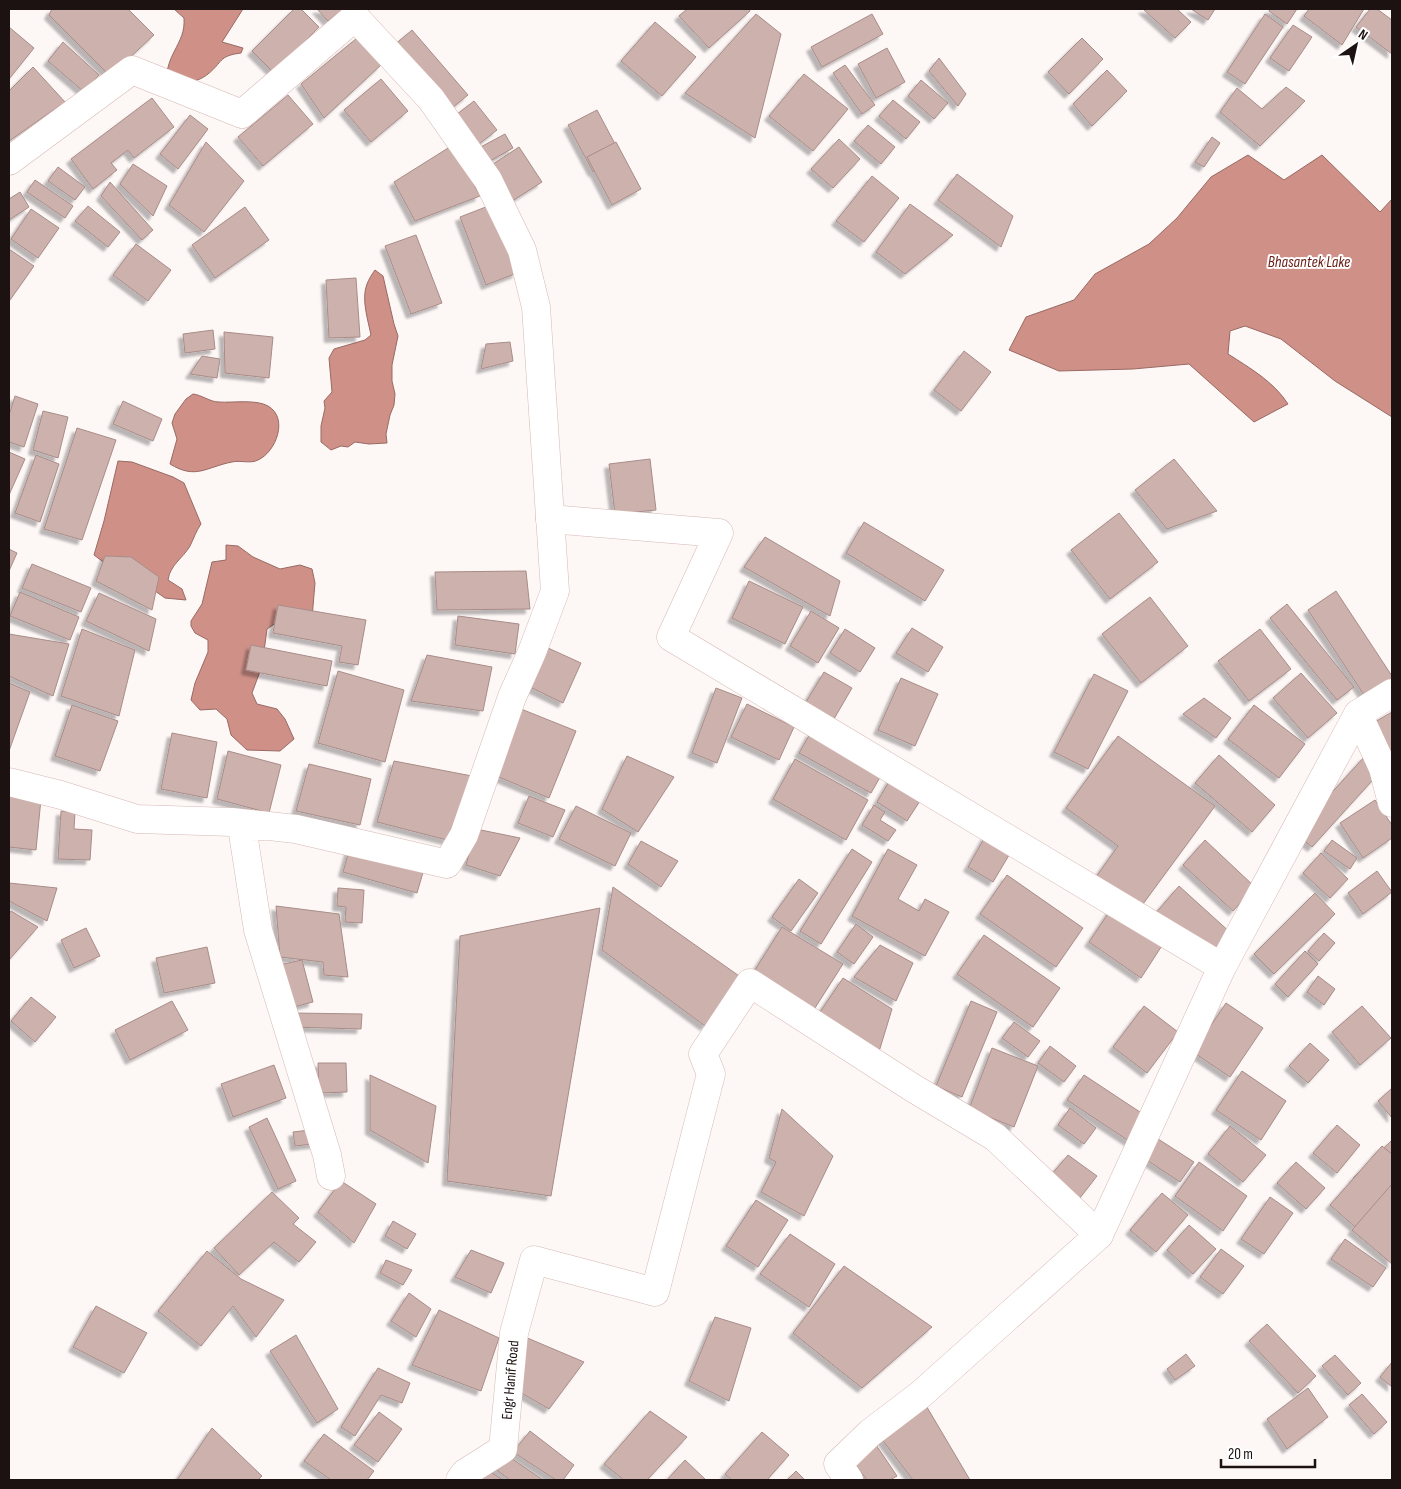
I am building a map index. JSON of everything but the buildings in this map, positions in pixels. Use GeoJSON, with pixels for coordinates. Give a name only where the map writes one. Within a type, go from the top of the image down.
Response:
{"type":"FeatureCollection","features":[{"type":"Feature","properties":{"kind":"street"},"geometry":{"type":"LineString","coordinates":[[9,161],[132,70],[242,114],[355,17],[431,99],[465,146],[488,180],[522,250],[536,307],[555,592],[512,697],[464,835],[447,864],[296,829],[232,822],[137,819],[61,795],[9,782]]}},
{"type":"Feature","properties":{"kind":"street"},"geometry":{"type":"LineString","coordinates":[[550,519],[719,533],[671,637],[1222,967]]}},
{"type":"Feature","properties":{"kind":"street"},"geometry":{"type":"LineString","coordinates":[[849,1480],[838,1464],[870,1433],[920,1395],[1098,1235],[1222,967],[1358,714],[1392,693]]}},
{"type":"Feature","properties":{"kind":"street"},"geometry":{"type":"LineString","coordinates":[[1358,714],[1383,768],[1392,803]]}},
{"type":"Feature","properties":{"kind":"street"},"geometry":{"type":"LineString","coordinates":[[265,826],[242,827],[258,930],[327,1155],[331,1176]]}},
{"type":"Feature","properties":{"kind":"street","name":"Engr Hanif Road"},"geometry":{"type":"LineString","coordinates":[[460,1480],[465,1473],[504,1448],[514,1333],[534,1260],[655,1292],[711,1074],[703,1054],[750,984],[913,1088],[995,1137],[1098,1235]]}},
{"type":"Feature","properties":{"kind":"water"},"geometry":{"type":"Polygon","coordinates":[[[174,9],[243,9],[222,42],[243,48],[241,53],[224,58],[213,70],[196,81],[182,85],[166,75],[170,60],[184,28],[184,18],[174,9]]]}},
{"type":"Feature","properties":{"kind":"water","name":"Bhasantek Lake"},"geometry":{"type":"Polygon","coordinates":[[[1248,155],[1284,180],[1322,155],[1380,212],[1392,199],[1392,417],[1335,381],[1281,339],[1245,326],[1230,331],[1228,354],[1269,382],[1288,404],[1254,422],[1189,364],[1133,369],[1059,371],[1009,350],[1026,317],[1074,300],[1095,274],[1149,244],[1177,218],[1211,177],[1248,155]]]}},
{"type":"Feature","properties":{"kind":"water"},"geometry":{"type":"Polygon","coordinates":[[[375,270],[383,276],[398,336],[392,365],[392,381],[395,394],[394,405],[386,434],[387,443],[369,444],[355,442],[348,447],[341,446],[331,450],[321,442],[321,426],[325,408],[324,401],[332,392],[329,358],[334,349],[365,340],[371,335],[366,310],[365,290],[375,270]]]}},
{"type":"Feature","properties":{"kind":"water"},"geometry":{"type":"Polygon","coordinates":[[[193,394],[216,402],[251,402],[268,406],[278,418],[279,426],[275,443],[264,456],[255,461],[232,462],[194,472],[179,469],[170,464],[177,439],[172,423],[175,414],[186,399],[193,394]]]}},
{"type":"Feature","properties":{"kind":"water"},"geometry":{"type":"Polygon","coordinates":[[[118,461],[132,462],[184,483],[201,524],[190,546],[171,570],[168,580],[182,589],[186,600],[165,598],[148,586],[110,567],[94,555],[118,461]]]}},
{"type":"Feature","properties":{"kind":"water"},"geometry":{"type":"Polygon","coordinates":[[[226,545],[238,546],[253,557],[280,569],[300,565],[312,569],[315,583],[312,618],[279,621],[267,629],[262,666],[252,693],[257,704],[277,709],[285,719],[294,739],[280,751],[247,750],[231,735],[227,719],[216,709],[200,710],[191,700],[195,683],[208,652],[208,640],[195,633],[191,626],[191,621],[202,604],[212,562],[226,560],[226,545]]]}}]}
